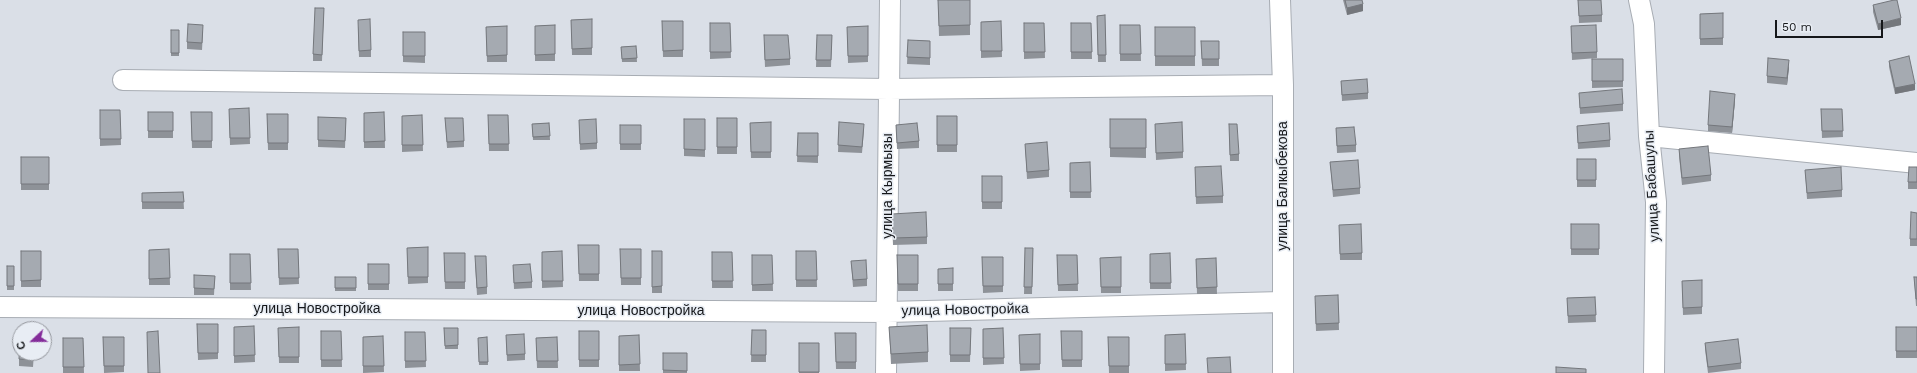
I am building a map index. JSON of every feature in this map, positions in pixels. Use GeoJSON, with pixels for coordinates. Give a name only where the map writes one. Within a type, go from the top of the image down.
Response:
{"type":"FeatureCollection","features":[{"type":"Feature","properties":{"kind":"street","name":"улица Кырмызы"},"geometry":{"type":"LineString","coordinates":[[886,373],[890,0]]}},
{"type":"Feature","properties":{"kind":"street","name":"улица Балкыбекова"},"geometry":{"type":"LineString","coordinates":[[1280,0],[1283,85],[1283,373]]}},
{"type":"Feature","properties":{"kind":"street","name":"улица Бабашулы"},"geometry":{"type":"LineString","coordinates":[[1639,0],[1644,24],[1649,136],[1656,202],[1654,373]]}},
{"type":"Feature","properties":{"kind":"street"},"geometry":{"type":"LineString","coordinates":[[123,80],[889,89],[1283,85]]}},
{"type":"Feature","properties":{"kind":"street"},"geometry":{"type":"LineString","coordinates":[[1649,136],[1917,163]]}},
{"type":"Feature","properties":{"kind":"street","name":"улица Новостройка"},"geometry":{"type":"LineString","coordinates":[[0,307],[887,312],[1282,302]]}},
{"type":"Feature","properties":{"kind":"building"},"geometry":{"type":"Polygon","coordinates":[[[938,0],[970,0],[970,25],[939,26],[938,0]]]}},
{"type":"Feature","properties":{"kind":"building"},"geometry":{"type":"Polygon","coordinates":[[[1345,0],[1362,0],[1363,4],[1347,8],[1345,0]]]}},
{"type":"Feature","properties":{"kind":"building"},"geometry":{"type":"Polygon","coordinates":[[[1578,0],[1601,0],[1602,15],[1579,16],[1578,0]]]}},
{"type":"Feature","properties":{"kind":"building"},"geometry":{"type":"Polygon","coordinates":[[[1897,0],[1901,18],[1878,24],[1873,5],[1897,0]]]}},
{"type":"Feature","properties":{"kind":"building"},"geometry":{"type":"Polygon","coordinates":[[[315,8],[324,8],[322,55],[313,54],[315,8]]]}},
{"type":"Feature","properties":{"kind":"building"},"geometry":{"type":"Polygon","coordinates":[[[1723,13],[1723,38],[1700,39],[1700,14],[1723,13]]]}},
{"type":"Feature","properties":{"kind":"building"},"geometry":{"type":"Polygon","coordinates":[[[1105,15],[1106,55],[1098,55],[1097,16],[1105,15]]]}},
{"type":"Feature","properties":{"kind":"building"},"geometry":{"type":"Polygon","coordinates":[[[370,19],[371,50],[359,51],[358,20],[370,19]]]}},
{"type":"Feature","properties":{"kind":"building"},"geometry":{"type":"Polygon","coordinates":[[[592,19],[592,48],[572,49],[571,20],[592,19]]]}},
{"type":"Feature","properties":{"kind":"building"},"geometry":{"type":"Polygon","coordinates":[[[662,21],[683,21],[683,50],[663,51],[662,21]]]}},
{"type":"Feature","properties":{"kind":"building"},"geometry":{"type":"Polygon","coordinates":[[[1001,21],[1002,51],[981,51],[981,22],[1001,21]]]}},
{"type":"Feature","properties":{"kind":"building"},"geometry":{"type":"Polygon","coordinates":[[[710,23],[730,23],[731,52],[710,52],[710,23]]]}},
{"type":"Feature","properties":{"kind":"building"},"geometry":{"type":"Polygon","coordinates":[[[1024,23],[1044,23],[1045,52],[1024,52],[1024,23]]]}},
{"type":"Feature","properties":{"kind":"building"},"geometry":{"type":"Polygon","coordinates":[[[1071,23],[1091,23],[1092,52],[1071,52],[1071,23]]]}},
{"type":"Feature","properties":{"kind":"building"},"geometry":{"type":"Polygon","coordinates":[[[188,24],[203,25],[202,43],[187,42],[188,24]]]}},
{"type":"Feature","properties":{"kind":"building"},"geometry":{"type":"Polygon","coordinates":[[[555,25],[555,54],[535,55],[535,26],[555,25]]]}},
{"type":"Feature","properties":{"kind":"building"},"geometry":{"type":"Polygon","coordinates":[[[1120,25],[1140,25],[1141,54],[1120,54],[1120,25]]]}},
{"type":"Feature","properties":{"kind":"building"},"geometry":{"type":"Polygon","coordinates":[[[1596,25],[1597,52],[1572,53],[1571,26],[1596,25]]]}},
{"type":"Feature","properties":{"kind":"building"},"geometry":{"type":"Polygon","coordinates":[[[507,26],[507,55],[487,56],[486,27],[507,26]]]}},
{"type":"Feature","properties":{"kind":"building"},"geometry":{"type":"Polygon","coordinates":[[[868,26],[868,56],[848,56],[847,27],[868,26]]]}},
{"type":"Feature","properties":{"kind":"building"},"geometry":{"type":"Polygon","coordinates":[[[1155,27],[1195,27],[1195,56],[1155,56],[1155,27]]]}},
{"type":"Feature","properties":{"kind":"building"},"geometry":{"type":"Polygon","coordinates":[[[171,30],[179,30],[179,53],[171,53],[171,30]]]}},
{"type":"Feature","properties":{"kind":"building"},"geometry":{"type":"Polygon","coordinates":[[[403,32],[425,32],[425,56],[403,56],[403,32]]]}},
{"type":"Feature","properties":{"kind":"building"},"geometry":{"type":"Polygon","coordinates":[[[764,35],[788,35],[790,59],[765,60],[764,35]]]}},
{"type":"Feature","properties":{"kind":"building"},"geometry":{"type":"Polygon","coordinates":[[[817,35],[832,35],[831,60],[816,60],[817,35]]]}},
{"type":"Feature","properties":{"kind":"building"},"geometry":{"type":"Polygon","coordinates":[[[908,40],[930,41],[930,58],[907,57],[908,40]]]}},
{"type":"Feature","properties":{"kind":"building"},"geometry":{"type":"Polygon","coordinates":[[[1201,41],[1219,41],[1219,59],[1202,59],[1201,41]]]}},
{"type":"Feature","properties":{"kind":"building"},"geometry":{"type":"Polygon","coordinates":[[[636,46],[637,58],[622,59],[621,47],[636,46]]]}},
{"type":"Feature","properties":{"kind":"building"},"geometry":{"type":"Polygon","coordinates":[[[1909,56],[1915,84],[1895,88],[1889,61],[1909,56]]]}},
{"type":"Feature","properties":{"kind":"building"},"geometry":{"type":"Polygon","coordinates":[[[1768,58],[1789,60],[1787,78],[1767,76],[1768,58]]]}},
{"type":"Feature","properties":{"kind":"building"},"geometry":{"type":"Polygon","coordinates":[[[1592,59],[1623,59],[1623,81],[1592,81],[1592,59]]]}},
{"type":"Feature","properties":{"kind":"building"},"geometry":{"type":"Polygon","coordinates":[[[1367,79],[1368,93],[1342,95],[1341,81],[1367,79]]]}},
{"type":"Feature","properties":{"kind":"building"},"geometry":{"type":"Polygon","coordinates":[[[1622,89],[1623,104],[1580,108],[1579,93],[1622,89]]]}},
{"type":"Feature","properties":{"kind":"building"},"geometry":{"type":"Polygon","coordinates":[[[1710,91],[1735,94],[1732,127],[1708,125],[1710,91]]]}},
{"type":"Feature","properties":{"kind":"building"},"geometry":{"type":"Polygon","coordinates":[[[249,108],[250,138],[230,138],[229,109],[249,108]]]}},
{"type":"Feature","properties":{"kind":"building"},"geometry":{"type":"Polygon","coordinates":[[[1821,109],[1842,109],[1843,131],[1822,131],[1821,109]]]}},
{"type":"Feature","properties":{"kind":"building"},"geometry":{"type":"Polygon","coordinates":[[[100,110],[120,110],[121,139],[100,139],[100,110]]]}},
{"type":"Feature","properties":{"kind":"building"},"geometry":{"type":"Polygon","coordinates":[[[148,112],[173,112],[173,131],[148,131],[148,112]]]}},
{"type":"Feature","properties":{"kind":"building"},"geometry":{"type":"Polygon","coordinates":[[[191,112],[212,112],[212,141],[192,141],[191,112]]]}},
{"type":"Feature","properties":{"kind":"building"},"geometry":{"type":"Polygon","coordinates":[[[384,112],[385,141],[364,142],[364,113],[384,112]]]}},
{"type":"Feature","properties":{"kind":"building"},"geometry":{"type":"Polygon","coordinates":[[[267,114],[288,114],[288,143],[268,143],[267,114]]]}},
{"type":"Feature","properties":{"kind":"building"},"geometry":{"type":"Polygon","coordinates":[[[422,115],[423,145],[402,145],[402,116],[422,115]]]}},
{"type":"Feature","properties":{"kind":"building"},"geometry":{"type":"Polygon","coordinates":[[[488,115],[508,115],[509,144],[489,144],[488,115]]]}},
{"type":"Feature","properties":{"kind":"building"},"geometry":{"type":"Polygon","coordinates":[[[937,116],[957,116],[957,145],[937,145],[937,116]]]}},
{"type":"Feature","properties":{"kind":"building"},"geometry":{"type":"Polygon","coordinates":[[[318,117],[346,118],[345,141],[318,140],[318,117]]]}},
{"type":"Feature","properties":{"kind":"building"},"geometry":{"type":"Polygon","coordinates":[[[445,118],[463,118],[464,141],[447,142],[445,118]]]}},
{"type":"Feature","properties":{"kind":"building"},"geometry":{"type":"Polygon","coordinates":[[[717,118],[737,118],[737,147],[717,147],[717,118]]]}},
{"type":"Feature","properties":{"kind":"building"},"geometry":{"type":"Polygon","coordinates":[[[596,119],[597,143],[580,144],[579,120],[596,119]]]}},
{"type":"Feature","properties":{"kind":"building"},"geometry":{"type":"Polygon","coordinates":[[[684,119],[705,119],[705,150],[684,149],[684,119]]]}},
{"type":"Feature","properties":{"kind":"building"},"geometry":{"type":"Polygon","coordinates":[[[1110,119],[1146,119],[1146,148],[1110,148],[1110,119]]]}},
{"type":"Feature","properties":{"kind":"building"},"geometry":{"type":"Polygon","coordinates":[[[771,122],[771,152],[751,152],[750,123],[771,122]]]}},
{"type":"Feature","properties":{"kind":"building"},"geometry":{"type":"Polygon","coordinates":[[[839,122],[864,124],[862,147],[838,145],[839,122]]]}},
{"type":"Feature","properties":{"kind":"building"},"geometry":{"type":"Polygon","coordinates":[[[1182,122],[1183,152],[1156,153],[1155,124],[1182,122]]]}},
{"type":"Feature","properties":{"kind":"building"},"geometry":{"type":"Polygon","coordinates":[[[549,123],[550,136],[533,137],[532,124],[549,123]]]}},
{"type":"Feature","properties":{"kind":"building"},"geometry":{"type":"Polygon","coordinates":[[[917,123],[919,141],[897,143],[896,125],[917,123]]]}},
{"type":"Feature","properties":{"kind":"building"},"geometry":{"type":"Polygon","coordinates":[[[1609,123],[1610,140],[1578,143],[1577,126],[1609,123]]]}},
{"type":"Feature","properties":{"kind":"building"},"geometry":{"type":"Polygon","coordinates":[[[1229,124],[1237,124],[1239,154],[1230,155],[1229,124]]]}},
{"type":"Feature","properties":{"kind":"building"},"geometry":{"type":"Polygon","coordinates":[[[620,125],[641,125],[641,144],[620,144],[620,125]]]}},
{"type":"Feature","properties":{"kind":"building"},"geometry":{"type":"Polygon","coordinates":[[[1354,127],[1356,145],[1337,146],[1336,128],[1354,127]]]}},
{"type":"Feature","properties":{"kind":"building"},"geometry":{"type":"Polygon","coordinates":[[[798,133],[818,133],[818,156],[797,156],[798,133]]]}},
{"type":"Feature","properties":{"kind":"building"},"geometry":{"type":"Polygon","coordinates":[[[1047,142],[1049,170],[1027,172],[1025,144],[1047,142]]]}},
{"type":"Feature","properties":{"kind":"building"},"geometry":{"type":"Polygon","coordinates":[[[1708,146],[1711,175],[1682,178],[1679,149],[1708,146]]]}},
{"type":"Feature","properties":{"kind":"building"},"geometry":{"type":"Polygon","coordinates":[[[21,157],[49,157],[49,184],[21,184],[21,157]]]}},
{"type":"Feature","properties":{"kind":"building"},"geometry":{"type":"Polygon","coordinates":[[[1577,159],[1596,159],[1596,180],[1577,180],[1577,159]]]}},
{"type":"Feature","properties":{"kind":"building"},"geometry":{"type":"Polygon","coordinates":[[[1358,160],[1360,188],[1333,190],[1330,162],[1358,160]]]}},
{"type":"Feature","properties":{"kind":"building"},"geometry":{"type":"Polygon","coordinates":[[[1090,162],[1091,192],[1070,192],[1070,163],[1090,162]]]}},
{"type":"Feature","properties":{"kind":"building"},"geometry":{"type":"Polygon","coordinates":[[[1221,166],[1223,196],[1196,197],[1195,167],[1221,166]]]}},
{"type":"Feature","properties":{"kind":"building"},"geometry":{"type":"Polygon","coordinates":[[[1841,167],[1842,190],[1807,193],[1805,170],[1841,167]]]}},
{"type":"Feature","properties":{"kind":"building"},"geometry":{"type":"Polygon","coordinates":[[[1909,167],[1917,167],[1917,182],[1908,182],[1909,167]]]}},
{"type":"Feature","properties":{"kind":"building"},"geometry":{"type":"Polygon","coordinates":[[[982,176],[1002,176],[1002,202],[982,202],[982,176]]]}},
{"type":"Feature","properties":{"kind":"building"},"geometry":{"type":"Polygon","coordinates":[[[183,192],[184,202],[142,202],[142,193],[183,192]]]}},
{"type":"Feature","properties":{"kind":"building"},"geometry":{"type":"Polygon","coordinates":[[[926,212],[927,237],[893,238],[892,214],[926,212]]]}},
{"type":"Feature","properties":{"kind":"building"},"geometry":{"type":"Polygon","coordinates":[[[1911,212],[1917,213],[1917,239],[1910,239],[1911,212]]]}},
{"type":"Feature","properties":{"kind":"building"},"geometry":{"type":"Polygon","coordinates":[[[1361,224],[1362,253],[1340,254],[1339,225],[1361,224]]]}},
{"type":"Feature","properties":{"kind":"building"},"geometry":{"type":"Polygon","coordinates":[[[1571,224],[1599,224],[1599,249],[1571,249],[1571,224]]]}},
{"type":"Feature","properties":{"kind":"building"},"geometry":{"type":"Polygon","coordinates":[[[578,245],[599,245],[599,274],[579,274],[578,245]]]}},
{"type":"Feature","properties":{"kind":"building"},"geometry":{"type":"Polygon","coordinates":[[[428,247],[428,277],[408,277],[407,248],[428,247]]]}},
{"type":"Feature","properties":{"kind":"building"},"geometry":{"type":"Polygon","coordinates":[[[1025,248],[1033,248],[1032,287],[1024,287],[1025,248]]]}},
{"type":"Feature","properties":{"kind":"building"},"geometry":{"type":"Polygon","coordinates":[[[169,249],[170,278],[149,279],[149,250],[169,249]]]}},
{"type":"Feature","properties":{"kind":"building"},"geometry":{"type":"Polygon","coordinates":[[[278,249],[298,249],[299,278],[279,278],[278,249]]]}},
{"type":"Feature","properties":{"kind":"building"},"geometry":{"type":"Polygon","coordinates":[[[620,249],[641,249],[641,278],[621,278],[620,249]]]}},
{"type":"Feature","properties":{"kind":"building"},"geometry":{"type":"Polygon","coordinates":[[[21,251],[41,251],[41,280],[21,281],[21,251]]]}},
{"type":"Feature","properties":{"kind":"building"},"geometry":{"type":"Polygon","coordinates":[[[562,251],[563,281],[542,281],[542,252],[562,251]]]}},
{"type":"Feature","properties":{"kind":"building"},"geometry":{"type":"Polygon","coordinates":[[[652,251],[662,251],[662,286],[652,287],[652,251]]]}},
{"type":"Feature","properties":{"kind":"building"},"geometry":{"type":"Polygon","coordinates":[[[796,251],[816,251],[817,280],[796,280],[796,251]]]}},
{"type":"Feature","properties":{"kind":"building"},"geometry":{"type":"Polygon","coordinates":[[[712,252],[732,252],[733,281],[712,281],[712,252]]]}},
{"type":"Feature","properties":{"kind":"building"},"geometry":{"type":"Polygon","coordinates":[[[444,253],[465,253],[465,282],[445,282],[444,253]]]}},
{"type":"Feature","properties":{"kind":"building"},"geometry":{"type":"Polygon","coordinates":[[[1170,253],[1171,283],[1150,283],[1150,254],[1170,253]]]}},
{"type":"Feature","properties":{"kind":"building"},"geometry":{"type":"Polygon","coordinates":[[[230,254],[250,254],[251,283],[230,283],[230,254]]]}},
{"type":"Feature","properties":{"kind":"building"},"geometry":{"type":"Polygon","coordinates":[[[752,255],[772,255],[773,284],[752,285],[752,255]]]}},
{"type":"Feature","properties":{"kind":"building"},"geometry":{"type":"Polygon","coordinates":[[[897,255],[918,255],[918,284],[898,284],[897,255]]]}},
{"type":"Feature","properties":{"kind":"building"},"geometry":{"type":"Polygon","coordinates":[[[1057,255],[1077,255],[1078,284],[1058,285],[1057,255]]]}},
{"type":"Feature","properties":{"kind":"building"},"geometry":{"type":"Polygon","coordinates":[[[475,256],[486,256],[487,287],[477,288],[475,256]]]}},
{"type":"Feature","properties":{"kind":"building"},"geometry":{"type":"Polygon","coordinates":[[[982,257],[1003,257],[1003,286],[983,286],[982,257]]]}},
{"type":"Feature","properties":{"kind":"building"},"geometry":{"type":"Polygon","coordinates":[[[1121,257],[1121,287],[1101,287],[1100,258],[1121,257]]]}},
{"type":"Feature","properties":{"kind":"building"},"geometry":{"type":"Polygon","coordinates":[[[1216,258],[1217,287],[1197,288],[1196,259],[1216,258]]]}},
{"type":"Feature","properties":{"kind":"building"},"geometry":{"type":"Polygon","coordinates":[[[866,260],[867,279],[853,280],[851,261],[866,260]]]}},
{"type":"Feature","properties":{"kind":"building"},"geometry":{"type":"Polygon","coordinates":[[[368,264],[389,264],[389,284],[368,284],[368,264]]]}},
{"type":"Feature","properties":{"kind":"building"},"geometry":{"type":"Polygon","coordinates":[[[530,264],[532,282],[514,283],[513,265],[530,264]]]}},
{"type":"Feature","properties":{"kind":"building"},"geometry":{"type":"Polygon","coordinates":[[[7,266],[14,266],[14,286],[7,286],[7,266]]]}},
{"type":"Feature","properties":{"kind":"building"},"geometry":{"type":"Polygon","coordinates":[[[953,268],[953,284],[938,284],[938,269],[953,268]]]}},
{"type":"Feature","properties":{"kind":"building"},"geometry":{"type":"Polygon","coordinates":[[[194,275],[215,276],[214,289],[194,288],[194,275]]]}},
{"type":"Feature","properties":{"kind":"building"},"geometry":{"type":"Polygon","coordinates":[[[335,277],[356,277],[356,288],[335,288],[335,277]]]}},
{"type":"Feature","properties":{"kind":"building"},"geometry":{"type":"Polygon","coordinates":[[[1914,277],[1917,277],[1917,299],[1916,299],[1914,277]]]}},
{"type":"Feature","properties":{"kind":"building"},"geometry":{"type":"Polygon","coordinates":[[[1702,280],[1702,307],[1683,308],[1682,281],[1702,280]]]}},
{"type":"Feature","properties":{"kind":"building"},"geometry":{"type":"Polygon","coordinates":[[[1338,295],[1339,323],[1316,324],[1315,296],[1338,295]]]}},
{"type":"Feature","properties":{"kind":"building"},"geometry":{"type":"Polygon","coordinates":[[[1595,297],[1596,315],[1568,316],[1567,298],[1595,297]]]}},
{"type":"Feature","properties":{"kind":"building"},"geometry":{"type":"Polygon","coordinates":[[[197,324],[218,324],[218,353],[198,353],[197,324]]]}},
{"type":"Feature","properties":{"kind":"building"},"geometry":{"type":"Polygon","coordinates":[[[927,325],[928,352],[891,354],[889,327],[927,325]]]}},
{"type":"Feature","properties":{"kind":"building"},"geometry":{"type":"Polygon","coordinates":[[[254,326],[255,355],[234,356],[234,327],[254,326]]]}},
{"type":"Feature","properties":{"kind":"building"},"geometry":{"type":"Polygon","coordinates":[[[299,327],[299,357],[279,357],[278,328],[299,327]]]}},
{"type":"Feature","properties":{"kind":"building"},"geometry":{"type":"Polygon","coordinates":[[[1896,327],[1917,327],[1917,351],[1896,351],[1896,327]]]}},
{"type":"Feature","properties":{"kind":"building"},"geometry":{"type":"Polygon","coordinates":[[[444,328],[458,328],[458,345],[445,346],[444,328]]]}},
{"type":"Feature","properties":{"kind":"building"},"geometry":{"type":"Polygon","coordinates":[[[950,328],[971,328],[970,355],[950,355],[950,328]]]}},
{"type":"Feature","properties":{"kind":"building"},"geometry":{"type":"Polygon","coordinates":[[[1003,328],[1004,358],[983,358],[983,329],[1003,328]]]}},
{"type":"Feature","properties":{"kind":"building"},"geometry":{"type":"Polygon","coordinates":[[[752,330],[766,330],[766,355],[751,355],[752,330]]]}},
{"type":"Feature","properties":{"kind":"building"},"geometry":{"type":"Polygon","coordinates":[[[158,331],[160,373],[148,373],[147,332],[158,331]]]}},
{"type":"Feature","properties":{"kind":"building"},"geometry":{"type":"Polygon","coordinates":[[[321,331],[341,331],[342,360],[321,360],[321,331]]]}},
{"type":"Feature","properties":{"kind":"building"},"geometry":{"type":"Polygon","coordinates":[[[579,331],[599,331],[599,360],[579,360],[579,331]]]}},
{"type":"Feature","properties":{"kind":"building"},"geometry":{"type":"Polygon","coordinates":[[[1061,331],[1082,331],[1082,360],[1062,360],[1061,331]]]}},
{"type":"Feature","properties":{"kind":"building"},"geometry":{"type":"Polygon","coordinates":[[[405,332],[425,332],[426,361],[405,361],[405,332]]]}},
{"type":"Feature","properties":{"kind":"building"},"geometry":{"type":"Polygon","coordinates":[[[835,333],[856,333],[856,362],[836,362],[835,333]]]}},
{"type":"Feature","properties":{"kind":"building"},"geometry":{"type":"Polygon","coordinates":[[[524,334],[525,354],[507,355],[506,335],[524,334]]]}},
{"type":"Feature","properties":{"kind":"building"},"geometry":{"type":"Polygon","coordinates":[[[1040,334],[1040,364],[1020,364],[1019,335],[1040,334]]]}},
{"type":"Feature","properties":{"kind":"building"},"geometry":{"type":"Polygon","coordinates":[[[1185,334],[1186,364],[1165,364],[1165,335],[1185,334]]]}},
{"type":"Feature","properties":{"kind":"building"},"geometry":{"type":"Polygon","coordinates":[[[639,335],[640,364],[619,365],[619,336],[639,335]]]}},
{"type":"Feature","properties":{"kind":"building"},"geometry":{"type":"Polygon","coordinates":[[[383,336],[384,366],[363,366],[363,337],[383,336]]]}},
{"type":"Feature","properties":{"kind":"building"},"geometry":{"type":"Polygon","coordinates":[[[103,337],[124,337],[124,366],[104,366],[103,337]]]}},
{"type":"Feature","properties":{"kind":"building"},"geometry":{"type":"Polygon","coordinates":[[[487,337],[488,362],[479,362],[478,338],[487,337]]]}},
{"type":"Feature","properties":{"kind":"building"},"geometry":{"type":"Polygon","coordinates":[[[557,337],[558,361],[537,361],[536,338],[557,337]]]}},
{"type":"Feature","properties":{"kind":"building"},"geometry":{"type":"Polygon","coordinates":[[[1108,337],[1129,337],[1129,366],[1109,366],[1108,337]]]}},
{"type":"Feature","properties":{"kind":"building"},"geometry":{"type":"Polygon","coordinates":[[[63,338],[83,338],[84,367],[63,367],[63,338]]]}},
{"type":"Feature","properties":{"kind":"building"},"geometry":{"type":"Polygon","coordinates":[[[1738,339],[1741,363],[1708,367],[1705,343],[1738,339]]]}},
{"type":"Feature","properties":{"kind":"building"},"geometry":{"type":"Polygon","coordinates":[[[799,343],[819,343],[819,372],[799,372],[799,343]]]}},
{"type":"Feature","properties":{"kind":"building"},"geometry":{"type":"Polygon","coordinates":[[[663,353],[687,353],[687,371],[663,370],[663,353]]]}},
{"type":"Feature","properties":{"kind":"building"},"geometry":{"type":"Polygon","coordinates":[[[1230,357],[1231,373],[1208,373],[1207,358],[1230,357]]]}},
{"type":"Feature","properties":{"kind":"building"},"geometry":{"type":"Polygon","coordinates":[[[1556,367],[1586,369],[1586,373],[1556,373],[1556,367]]]}}]}
